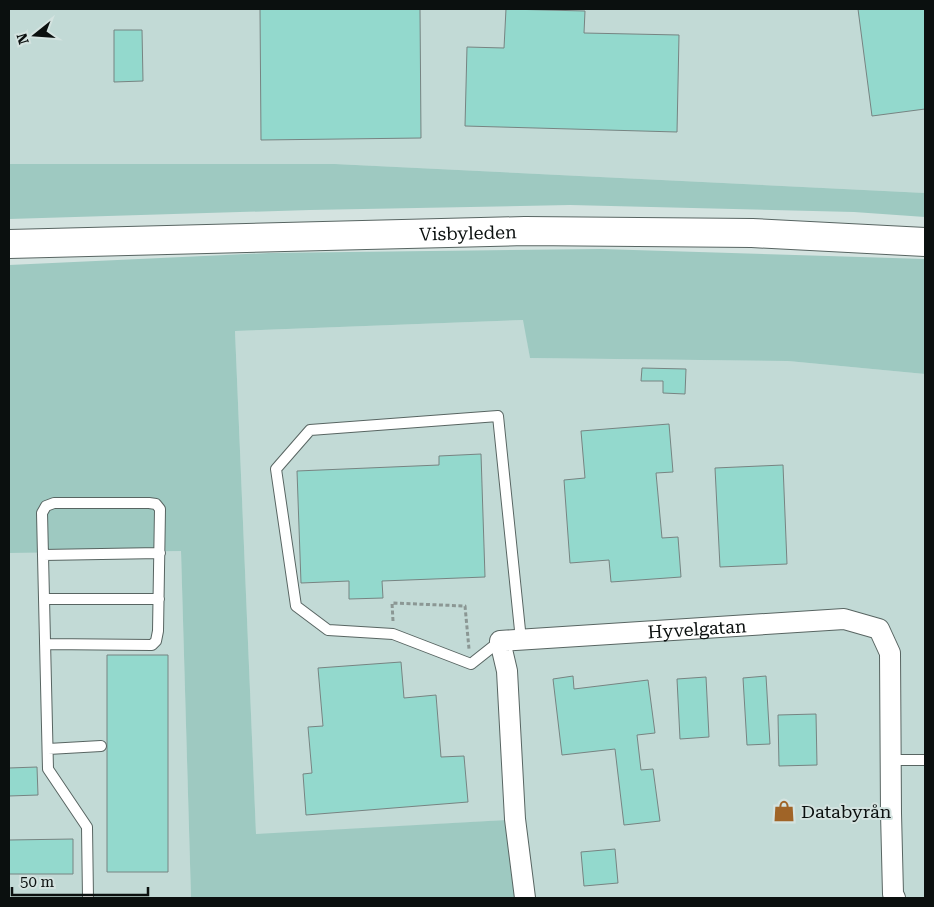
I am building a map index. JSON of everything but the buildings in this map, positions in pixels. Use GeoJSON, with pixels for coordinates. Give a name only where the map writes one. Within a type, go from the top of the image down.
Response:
{"type":"FeatureCollection","features":[{"type":"Feature","properties":{"kind":"main road","name":"Visbyleden"},"geometry":{"type":"LineString","coordinates":[[9,244],[525,231],[752,233],[925,242]]}},
{"type":"Feature","properties":{"kind":"street","name":"Hyvelgatan"},"geometry":{"type":"LineString","coordinates":[[500,641],[844,619],[879,629],[890,653],[891,813],[893,894],[895,898]]}},
{"type":"Feature","properties":{"kind":"street"},"geometry":{"type":"LineString","coordinates":[[500,641],[507,671],[513,793],[525,898]]}},
{"type":"Feature","properties":{"kind":"lane"},"geometry":{"type":"LineString","coordinates":[[500,641],[470,664],[393,634],[328,630],[296,606],[276,469],[310,430],[498,416],[521,640]]}},
{"type":"Feature","properties":{"kind":"lane"},"geometry":{"type":"LineString","coordinates":[[45,644],[152,645],[156,641],[158,631],[160,553],[160,509],[156,504],[54,503],[46,506],[42,513],[45,644],[48,748],[48,769],[87,827],[88,898]]}},
{"type":"Feature","properties":{"kind":"lane"},"geometry":{"type":"LineString","coordinates":[[43,555],[160,553]]}},
{"type":"Feature","properties":{"kind":"lane"},"geometry":{"type":"LineString","coordinates":[[44,598],[159,599]]}},
{"type":"Feature","properties":{"kind":"lane"},"geometry":{"type":"LineString","coordinates":[[48,748],[101,746]]}},
{"type":"Feature","properties":{"kind":"lane"},"geometry":{"type":"LineString","coordinates":[[891,760],[925,760]]}},
{"type":"Feature","properties":{"kind":"path"},"geometry":{"type":"LineString","coordinates":[[393,634],[392,603],[465,606],[470,664]]}},
{"type":"Feature","properties":{"kind":"shaded area"},"geometry":{"type":"Polygon","coordinates":[[[9,9],[925,9],[925,193],[335,164],[9,164],[9,9]]]}},
{"type":"Feature","properties":{"kind":"shaded area"},"geometry":{"type":"Polygon","coordinates":[[[524,320],[530,358],[788,361],[925,374],[925,898],[515,898],[506,820],[256,835],[235,331],[524,320]]]}},
{"type":"Feature","properties":{"kind":"shaded area"},"geometry":{"type":"Polygon","coordinates":[[[181,550],[191,898],[9,898],[9,553],[181,550]]]}},
{"type":"Feature","properties":{"kind":"green space"},"geometry":{"type":"Polygon","coordinates":[[[9,164],[335,164],[925,193],[925,217],[854,212],[570,205],[9,219],[9,164]]]}},
{"type":"Feature","properties":{"kind":"green space"},"geometry":{"type":"Polygon","coordinates":[[[601,249],[925,259],[925,374],[788,361],[530,358],[523,320],[235,331],[256,834],[506,820],[515,898],[191,898],[181,551],[9,553],[9,265],[269,253],[601,249]]]}},
{"type":"Feature","properties":{"kind":"place","name":"Databyrån"},"geometry":{"type":"Point","coordinates":[784,811]}}]}
